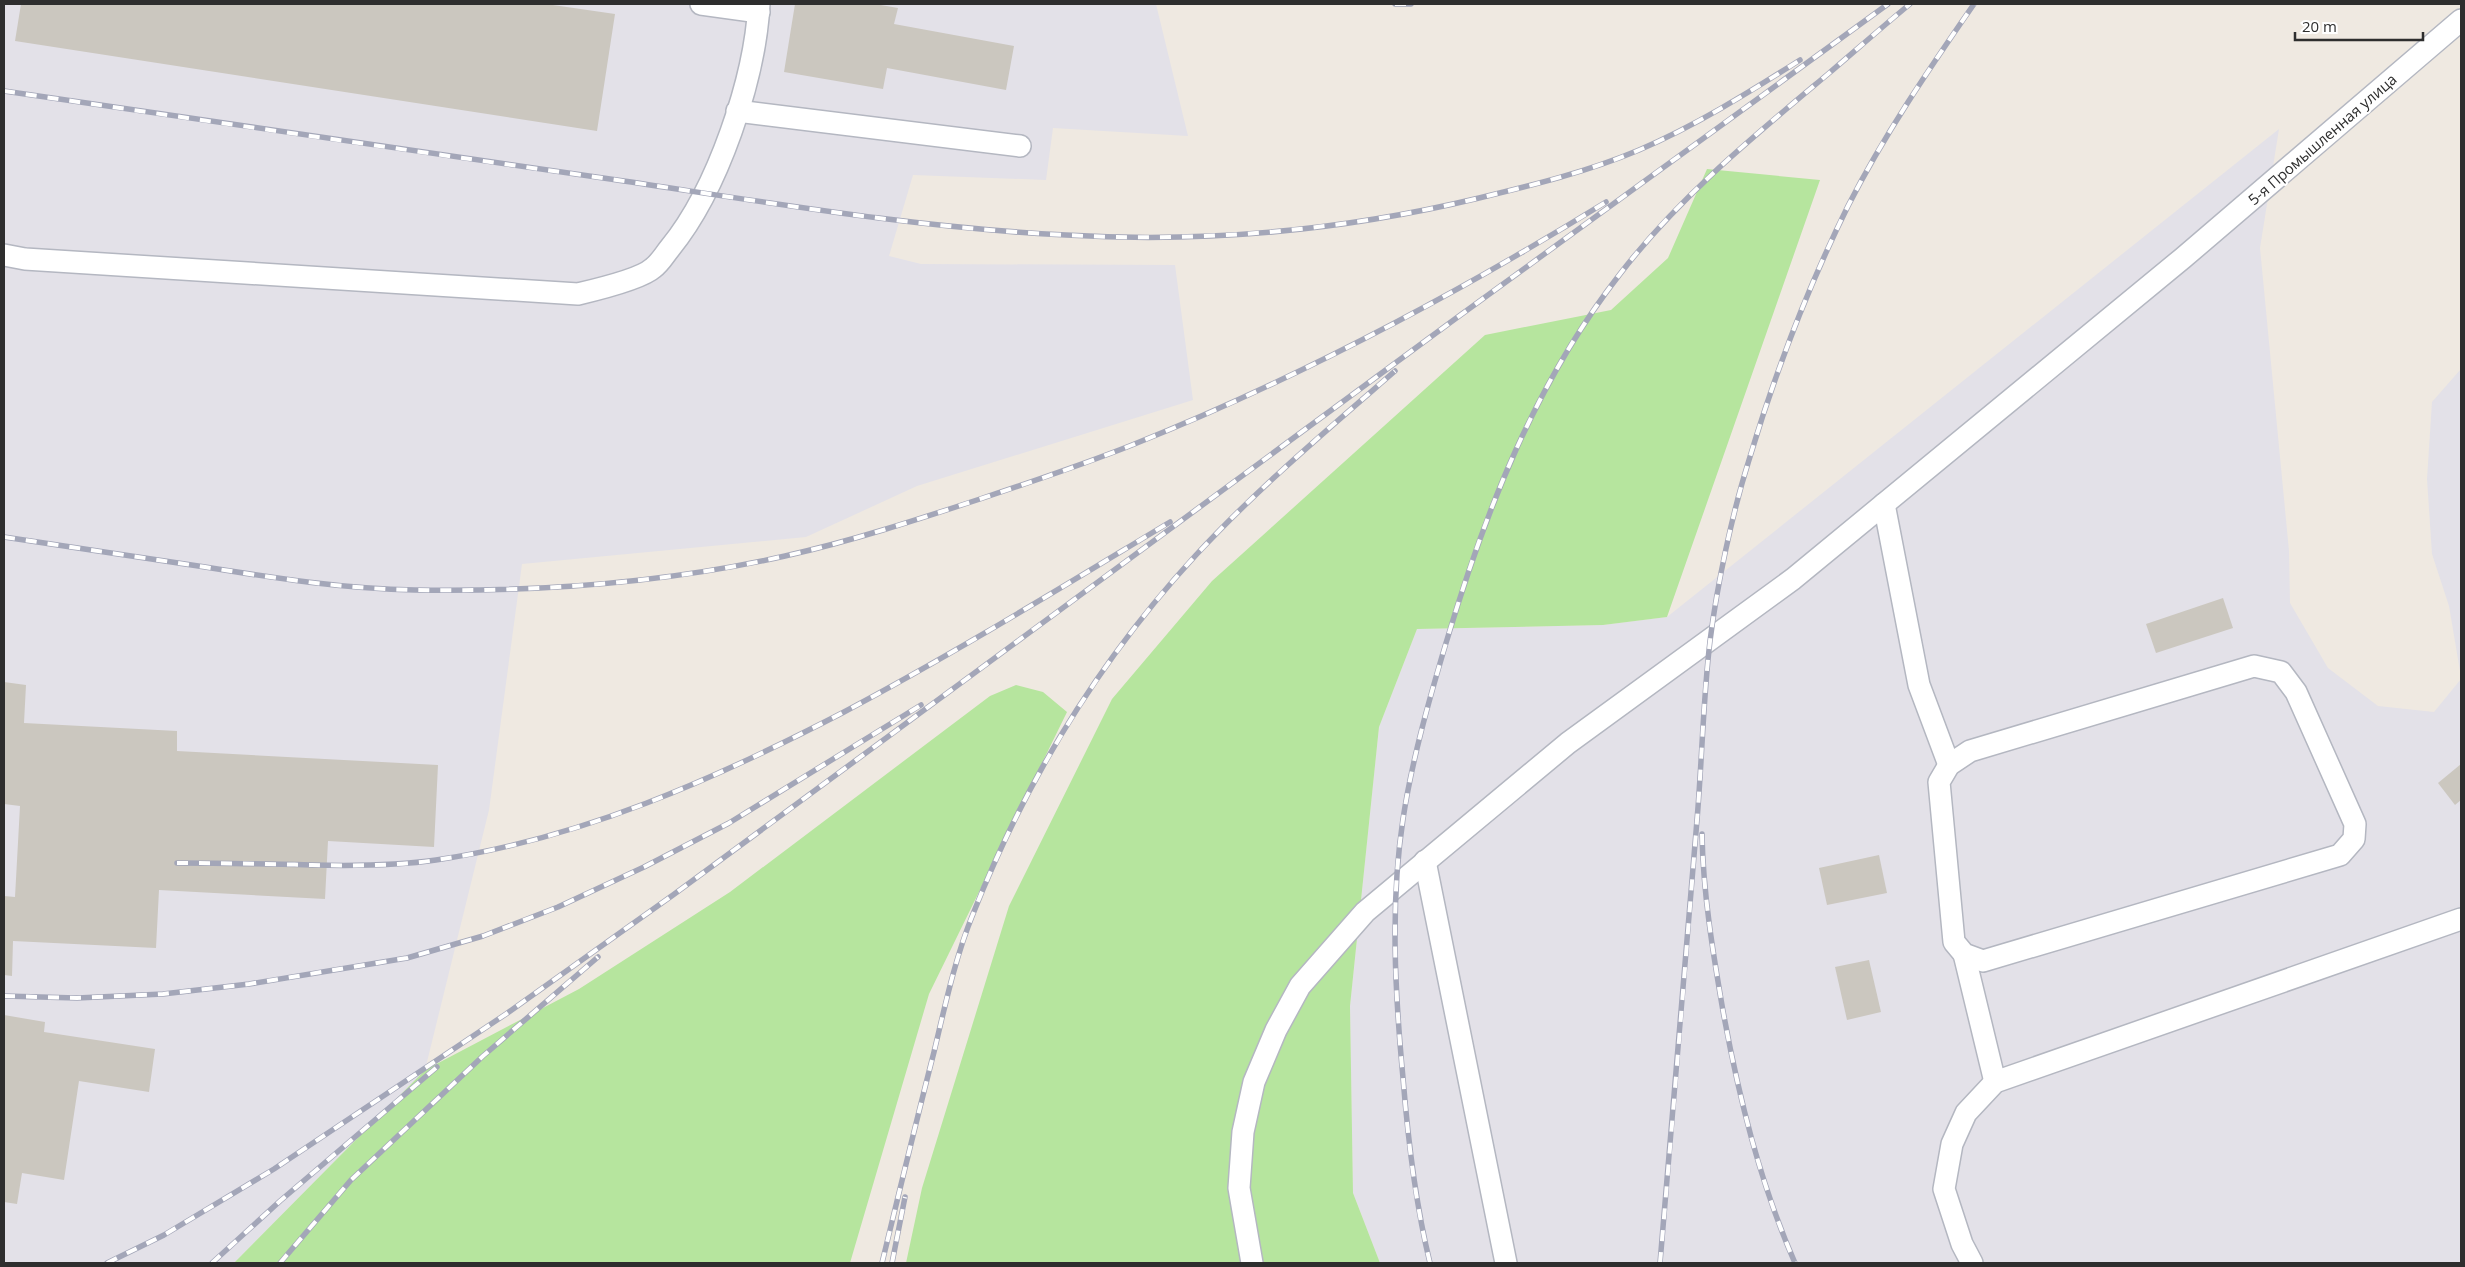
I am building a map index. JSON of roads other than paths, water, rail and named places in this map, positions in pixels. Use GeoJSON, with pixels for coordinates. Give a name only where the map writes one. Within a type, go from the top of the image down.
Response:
{"type":"FeatureCollection","features":[{"type":"Feature","properties":{"kind":"lane"},"geometry":{"type":"LineString","coordinates":[[4,255],[26,259],[578,294],[616,284],[653,269],[678,237],[706,193],[737,111],[751,65],[759,8],[701,4]]}},
{"type":"Feature","properties":{"kind":"lane","name":"5-я Промышленная улица"},"geometry":{"type":"LineString","coordinates":[[1252,1263],[1239,1188],[1243,1132],[1254,1082],[1276,1030],[1300,986],[1332,947],[1365,912],[1568,743],[1793,578],[1884,504],[2184,258],[2461,20]]}},
{"type":"Feature","properties":{"kind":"lane"},"geometry":{"type":"LineString","coordinates":[[737,111],[1020,146]]}},
{"type":"Feature","properties":{"kind":"lane"},"geometry":{"type":"LineString","coordinates":[[1884,504],[1919,685],[1949,765]]}},
{"type":"Feature","properties":{"kind":"lane"},"geometry":{"type":"LineString","coordinates":[[1964,954],[1983,961],[2340,855],[2354,839],[2355,824],[2296,692],[2281,672],[2254,666],[1970,751],[1949,765],[1939,782],[1954,942],[1964,954],[1995,1082]]}},
{"type":"Feature","properties":{"kind":"lane"},"geometry":{"type":"LineString","coordinates":[[1425,861],[1506,1263]]}},
{"type":"Feature","properties":{"kind":"lane"},"geometry":{"type":"LineString","coordinates":[[1972,1263],[1962,1244],[1944,1189],[1952,1144],[1966,1113],[1995,1082],[2461,920]]}},
{"type":"Feature","properties":{"kind":"railway"},"geometry":{"type":"LineString","coordinates":[[1395,4],[1411,4]]}},
{"type":"Feature","properties":{"kind":"railway"},"geometry":{"type":"LineString","coordinates":[[107,1263],[164,1235],[274,1169],[506,1014],[673,895],[1455,319],[1888,4]]}},
{"type":"Feature","properties":{"kind":"railway"},"geometry":{"type":"LineString","coordinates":[[1430,1263],[1413,1171],[1400,1046],[1395,948],[1396,883],[1403,819],[1427,708],[1461,594],[1496,497],[1516,450],[1562,359],[1620,274],[1643,246],[1718,168],[1910,4]]}},
{"type":"Feature","properties":{"kind":"railway"},"geometry":{"type":"LineString","coordinates":[[1660,1263],[1710,641],[1726,550],[1737,503],[1759,427],[1781,363],[1833,237],[1862,180],[1892,128],[1974,4]]}},
{"type":"Feature","properties":{"kind":"railway"},"geometry":{"type":"LineString","coordinates":[[4,91],[897,220],[1010,232],[1118,237],[1170,237],[1274,232],[1326,226],[1429,209],[1560,177],[1600,165],[1660,141],[1761,85],[1800,60]]}},
{"type":"Feature","properties":{"kind":"railway"},"geometry":{"type":"LineString","coordinates":[[4,537],[310,582],[362,588],[415,590],[508,589],[601,584],[694,573],[785,556],[884,530],[999,493],[1132,445],[1194,419],[1315,364],[1374,334],[1491,270],[1606,202]]}},
{"type":"Feature","properties":{"kind":"railway"},"geometry":{"type":"LineString","coordinates":[[882,1263],[946,1000],[961,948],[994,865],[1016,817],[1041,770],[1097,679],[1128,636],[1196,555],[1268,483],[1395,371]]}},
{"type":"Feature","properties":{"kind":"railway"},"geometry":{"type":"LineString","coordinates":[[177,863],[358,865],[421,862],[490,850],[595,822],[696,783],[844,712],[967,643],[1170,522]]}},
{"type":"Feature","properties":{"kind":"railway"},"geometry":{"type":"LineString","coordinates":[[4,996],[77,998],[163,994],[249,984],[407,958],[483,936],[558,907],[644,867],[729,823],[921,705]]}},
{"type":"Feature","properties":{"kind":"railway"},"geometry":{"type":"LineString","coordinates":[[1702,834],[1706,901],[1712,945],[1736,1076],[1761,1171],[1795,1263]]}},
{"type":"Feature","properties":{"kind":"railway"},"geometry":{"type":"LineString","coordinates":[[280,1263],[351,1180],[483,1056],[598,957]]}},
{"type":"Feature","properties":{"kind":"railway"},"geometry":{"type":"LineString","coordinates":[[212,1263],[280,1201],[437,1067]]}},
{"type":"Feature","properties":{"kind":"railway"},"geometry":{"type":"LineString","coordinates":[[892,1263],[905,1197]]}}]}
